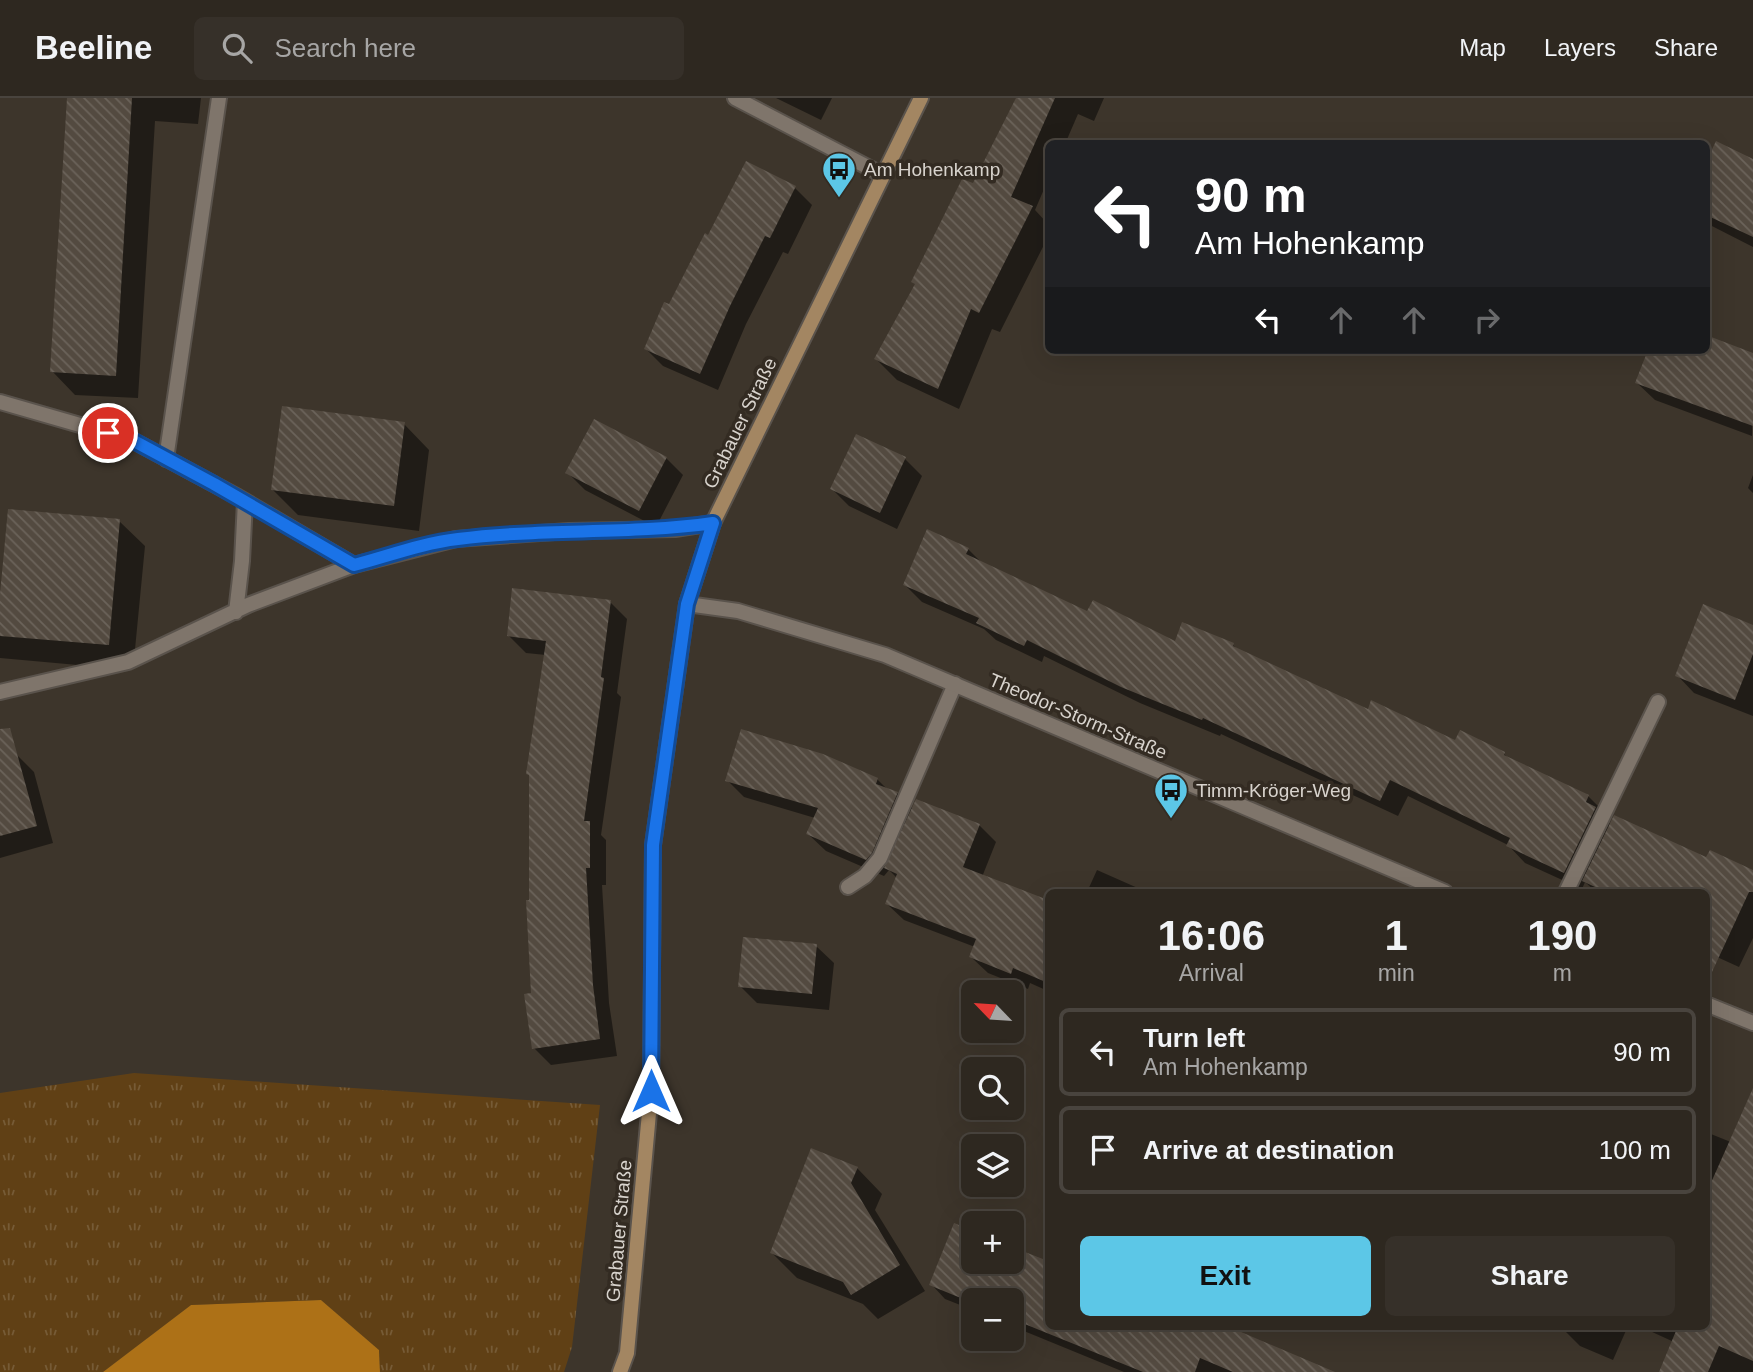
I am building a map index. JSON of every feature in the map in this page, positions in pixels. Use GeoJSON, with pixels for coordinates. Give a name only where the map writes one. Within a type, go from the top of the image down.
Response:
{"type":"FeatureCollection","features":[{"type":"Feature","properties":{"kind":"main road","name":"Grabauer Straße"},"geometry":{"type":"LineString","coordinates":[[620,1372],[627,1353],[651,1091],[653,845],[687,604],[713,523],[921,98]]}},
{"type":"Feature","properties":{"kind":"street"},"geometry":{"type":"LineString","coordinates":[[166,459],[219,98]]}},
{"type":"Feature","properties":{"kind":"street"},"geometry":{"type":"LineString","coordinates":[[735,98],[883,175]]}},
{"type":"Feature","properties":{"kind":"street"},"geometry":{"type":"LineString","coordinates":[[0,402],[132,440],[245,501],[354,565]]}},
{"type":"Feature","properties":{"kind":"street"},"geometry":{"type":"LineString","coordinates":[[236,612],[245,501]]}},
{"type":"Feature","properties":{"kind":"street"},"geometry":{"type":"LineString","coordinates":[[0,692],[128,662],[236,612],[354,565],[456,539],[569,531],[675,529],[713,523]]}},
{"type":"Feature","properties":{"kind":"street","name":"Theodor-Storm-Straße"},"geometry":{"type":"LineString","coordinates":[[687,604],[738,611],[886,655],[1438,889]]}},
{"type":"Feature","properties":{"kind":"street"},"geometry":{"type":"LineString","coordinates":[[848,887],[865,876],[880,858],[955,684]]}},
{"type":"Feature","properties":{"kind":"street"},"geometry":{"type":"LineString","coordinates":[[1567,889],[1658,702]]}},
{"type":"Feature","properties":{"kind":"street"},"geometry":{"type":"LineString","coordinates":[[1710,1006],[1753,1024]]}},
{"type":"Feature","properties":{"kind":"green space"},"geometry":{"type":"Polygon","coordinates":[[[134,1073],[600,1105],[572,1347],[564,1372],[380,1372],[379,1350],[321,1300],[191,1305],[103,1372],[0,1372],[0,1093],[134,1073]]]}},
{"type":"Feature","properties":{"kind":"shaded area"},"geometry":{"type":"Polygon","coordinates":[[[321,1300],[379,1350],[380,1372],[103,1372],[191,1305],[321,1300]]]}},
{"type":"Feature","properties":{"kind":"building"},"geometry":{"type":"Polygon","coordinates":[[[67,98],[132,98],[116,376],[50,372],[67,98]]]}},
{"type":"Feature","properties":{"kind":"building"},"geometry":{"type":"Polygon","coordinates":[[[1016,98],[1055,98],[1011,197],[1033,206],[979,313],[971,309],[938,389],[874,359],[915,284],[911,282],[962,179],[973,183],[1016,98]]]}},
{"type":"Feature","properties":{"kind":"building"},"geometry":{"type":"Polygon","coordinates":[[[1716,141],[1753,159],[1753,237],[1710,217],[1710,154],[1716,141]]]}},
{"type":"Feature","properties":{"kind":"building"},"geometry":{"type":"Polygon","coordinates":[[[746,161],[796,186],[770,238],[765,236],[700,374],[644,349],[664,302],[669,304],[746,161]]]}},
{"type":"Feature","properties":{"kind":"building"},"geometry":{"type":"Polygon","coordinates":[[[1710,337],[1753,353],[1753,426],[1635,383],[1646,354],[1710,354],[1710,337]]]}},
{"type":"Feature","properties":{"kind":"building"},"geometry":{"type":"Polygon","coordinates":[[[282,406],[405,422],[394,506],[271,490],[282,406]]]}},
{"type":"Feature","properties":{"kind":"building"},"geometry":{"type":"Polygon","coordinates":[[[594,419],[667,457],[639,511],[565,473],[594,419]]]}},
{"type":"Feature","properties":{"kind":"building"},"geometry":{"type":"Polygon","coordinates":[[[856,434],[906,457],[880,513],[830,489],[856,434]]]}},
{"type":"Feature","properties":{"kind":"building"},"geometry":{"type":"Polygon","coordinates":[[[8,509],[120,519],[109,645],[0,636],[0,594],[8,509]]]}},
{"type":"Feature","properties":{"kind":"building"},"geometry":{"type":"Polygon","coordinates":[[[927,529],[969,548],[966,554],[1087,611],[1093,600],[1175,641],[1182,622],[1234,643],[1233,646],[1368,709],[1371,700],[1455,740],[1460,730],[1505,752],[1504,755],[1589,795],[1586,802],[1596,807],[1564,873],[1506,846],[1510,838],[1390,780],[1380,801],[1203,718],[1202,720],[1121,687],[1027,640],[1024,646],[976,623],[979,618],[903,585],[927,529]]]}},
{"type":"Feature","properties":{"kind":"building"},"geometry":{"type":"Polygon","coordinates":[[[512,588],[611,600],[601,677],[604,678],[584,821],[590,821],[590,868],[586,868],[593,985],[600,1039],[532,1049],[524,994],[531,993],[526,900],[529,900],[529,775],[526,774],[546,641],[507,636],[512,588]]]}},
{"type":"Feature","properties":{"kind":"building"},"geometry":{"type":"Polygon","coordinates":[[[1703,604],[1753,625],[1753,654],[1735,700],[1675,676],[1703,604]]]}},
{"type":"Feature","properties":{"kind":"building"},"geometry":{"type":"Polygon","coordinates":[[[10,728],[37,826],[0,836],[0,729],[10,728]]]}},
{"type":"Feature","properties":{"kind":"building"},"geometry":{"type":"Polygon","coordinates":[[[741,729],[823,754],[878,778],[876,784],[898,792],[872,853],[866,860],[806,834],[818,808],[725,781],[741,729]]]}},
{"type":"Feature","properties":{"kind":"building"},"geometry":{"type":"Polygon","coordinates":[[[916,799],[980,824],[963,867],[1045,899],[1045,982],[1013,968],[1011,974],[969,957],[976,939],[885,904],[897,874],[884,868],[916,799]]]}},
{"type":"Feature","properties":{"kind":"building"},"geometry":{"type":"Polygon","coordinates":[[[1614,815],[1706,857],[1710,850],[1753,870],[1753,892],[1749,892],[1710,976],[1710,889],[1599,889],[1582,881],[1614,815]]]}},
{"type":"Feature","properties":{"kind":"building"},"geometry":{"type":"Polygon","coordinates":[[[743,937],[817,944],[812,994],[738,987],[743,937]]]}},
{"type":"Feature","properties":{"kind":"building"},"geometry":{"type":"Polygon","coordinates":[[[1753,1088],[1753,1361],[1719,1346],[1708,1372],[1659,1372],[1676,1330],[1710,1330],[1710,1185],[1753,1088]]]}},
{"type":"Feature","properties":{"kind":"building"},"geometry":{"type":"Polygon","coordinates":[[[811,1148],[858,1167],[851,1183],[900,1265],[851,1295],[843,1282],[770,1253],[811,1148]]]}},
{"type":"Feature","properties":{"kind":"building"},"geometry":{"type":"Polygon","coordinates":[[[954,1223],[961,1226],[961,1274],[1024,1274],[1024,1252],[1045,1260],[1045,1330],[1236,1330],[1335,1372],[1233,1372],[1200,1358],[1195,1372],[1143,1372],[1024,1324],[1024,1288],[961,1288],[961,1298],[929,1285],[954,1223]]]}},
{"type":"Feature","properties":{"kind":"place","name":"Am Hohenkamp"},"geometry":{"type":"Point","coordinates":[839,199]}},
{"type":"Feature","properties":{"kind":"place","name":"Timm-Kröger-Weg"},"geometry":{"type":"Point","coordinates":[1171,820]}},
{"type":"Feature","properties":{"kind":"route"},"geometry":{"type":"LineString","coordinates":[[108,433],[132,440],[214,484],[354,565],[456,539],[569,531],[675,529],[713,523],[687,604],[653,845],[651,1091]]}}]}
